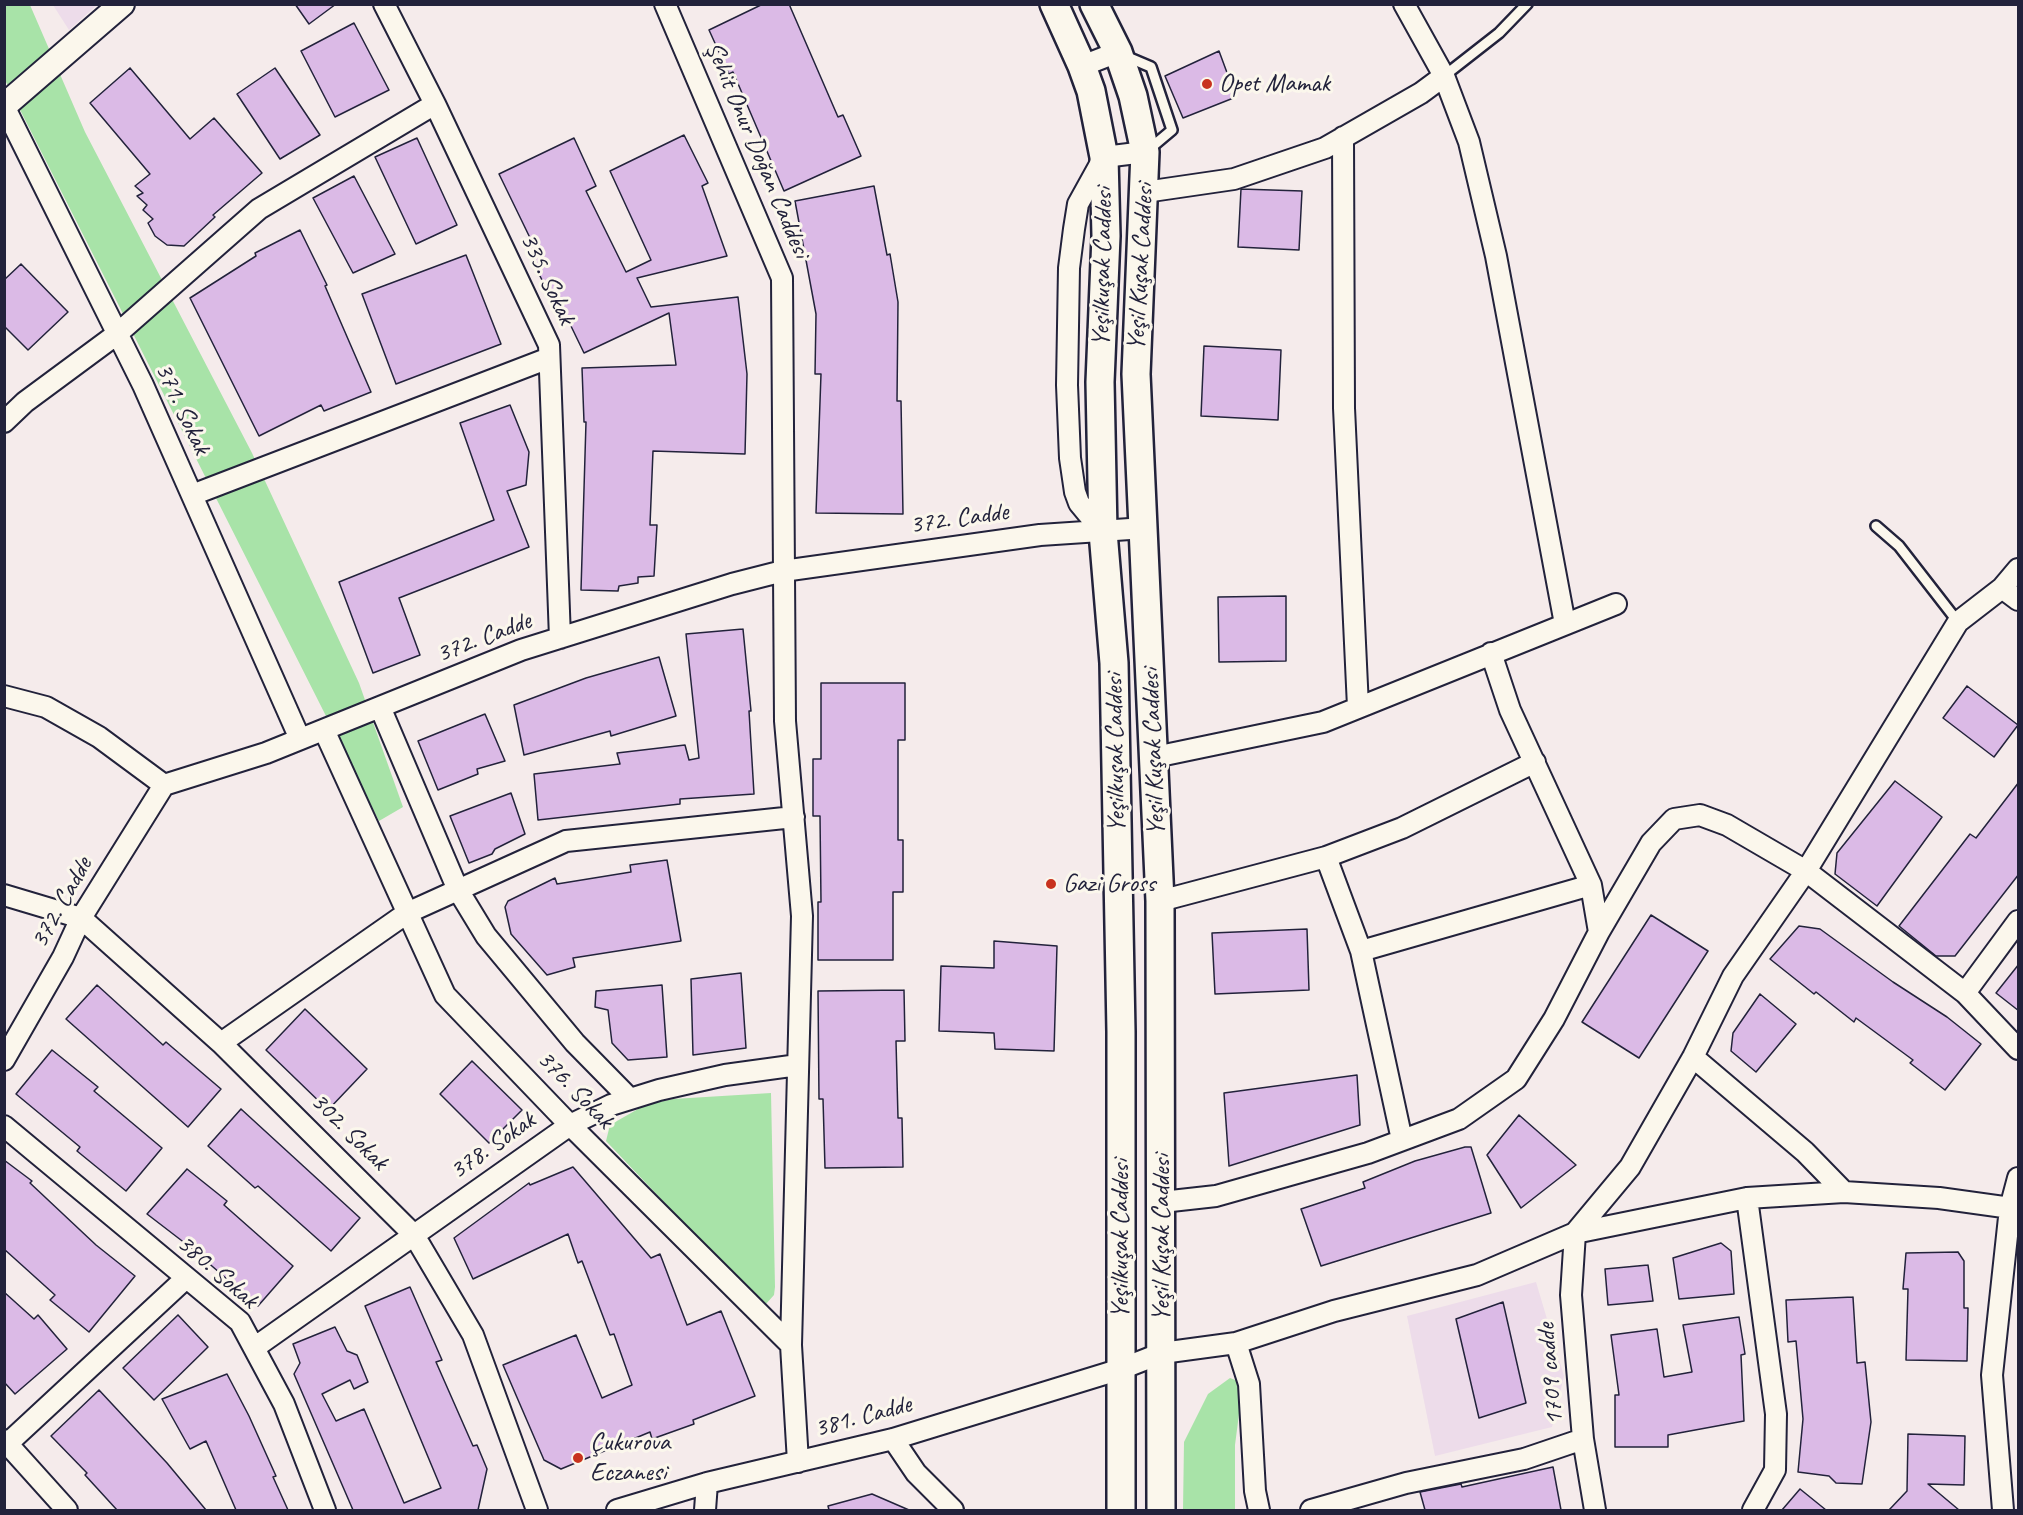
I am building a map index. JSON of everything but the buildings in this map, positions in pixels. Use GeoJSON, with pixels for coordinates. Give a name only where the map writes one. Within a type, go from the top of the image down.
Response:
{"type":"FeatureCollection","features":[{"type":"Feature","properties":{"kind":"main road","name":"Yeşilkuşak Caddesi"},"geometry":{"type":"LineString","coordinates":[[1054,4],[1091,91],[1104,158],[1106,236],[1100,382],[1104,532],[1114,663],[1116,729],[1121,1032],[1121,1510]]}},
{"type":"Feature","properties":{"kind":"main road","name":"Yeşil Kuşak Caddesi"},"geometry":{"type":"LineString","coordinates":[[1094,4],[1118,52],[1139,116],[1145,152],[1136,374],[1145,528],[1160,901],[1161,1510]]}},
{"type":"Feature","properties":{"kind":"street"},"geometry":{"type":"LineString","coordinates":[[4,106],[122,4]]}},
{"type":"Feature","properties":{"kind":"street","name":"335. Sokak"},"geometry":{"type":"LineString","coordinates":[[384,4],[435,104],[549,345],[560,638]]}},
{"type":"Feature","properties":{"kind":"street","name":"Şehit Onur Doğan Caddesi"},"geometry":{"type":"LineString","coordinates":[[665,4],[782,278],[785,721],[802,916],[790,1345]]}},
{"type":"Feature","properties":{"kind":"street"},"geometry":{"type":"LineString","coordinates":[[1404,4],[1444,76],[1469,142],[1496,256],[1565,624]]}},
{"type":"Feature","properties":{"kind":"street"},"geometry":{"type":"LineString","coordinates":[[1082,66],[1118,52]]}},
{"type":"Feature","properties":{"kind":"street"},"geometry":{"type":"LineString","coordinates":[[1145,192],[1234,179],[1325,148],[1421,93],[1444,76]]}},
{"type":"Feature","properties":{"kind":"street"},"geometry":{"type":"LineString","coordinates":[[4,422],[25,402],[117,334],[259,208],[435,104]]}},
{"type":"Feature","properties":{"kind":"street","name":"371. Sokak"},"geometry":{"type":"LineString","coordinates":[[4,106],[143,385],[300,739]]}},
{"type":"Feature","properties":{"kind":"street"},"geometry":{"type":"LineString","coordinates":[[1343,137],[1344,408],[1358,707]]}},
{"type":"Feature","properties":{"kind":"street"},"geometry":{"type":"LineString","coordinates":[[1104,158],[1145,152]]}},
{"type":"Feature","properties":{"kind":"street"},"geometry":{"type":"LineString","coordinates":[[192,495],[549,358]]}},
{"type":"Feature","properties":{"kind":"street","name":"372. Cadde"},"geometry":{"type":"LineString","coordinates":[[4,1060],[63,957],[81,918],[164,785],[266,753],[521,650],[783,571],[1040,535],[1145,528]]}},
{"type":"Feature","properties":{"kind":"street"},"geometry":{"type":"LineString","coordinates":[[1575,1233],[1630,1167],[1693,1057],[1733,976],[1806,871],[1958,622],[2002,588],[2019,568]]}},
{"type":"Feature","properties":{"kind":"street"},"geometry":{"type":"LineString","coordinates":[[2002,588],[2019,600]]}},
{"type":"Feature","properties":{"kind":"street"},"geometry":{"type":"LineString","coordinates":[[1155,757],[1323,722],[1616,604]]}},
{"type":"Feature","properties":{"kind":"street"},"geometry":{"type":"LineString","coordinates":[[1491,653],[1510,710],[1591,885],[1599,932]]}},
{"type":"Feature","properties":{"kind":"street"},"geometry":{"type":"LineString","coordinates":[[4,696],[46,707],[99,737],[164,785]]}},
{"type":"Feature","properties":{"kind":"street"},"geometry":{"type":"LineString","coordinates":[[380,707],[458,890],[494,945],[575,1043],[630,1099]]}},
{"type":"Feature","properties":{"kind":"street","name":"376. Sokak"},"geometry":{"type":"LineString","coordinates":[[324,730],[445,995],[570,1125],[790,1345]]}},
{"type":"Feature","properties":{"kind":"street"},"geometry":{"type":"LineString","coordinates":[[1160,901],[1326,857],[1402,828],[1535,762]]}},
{"type":"Feature","properties":{"kind":"street"},"geometry":{"type":"LineString","coordinates":[[1161,1202],[1216,1196],[1368,1153],[1459,1119],[1516,1079],[1554,1019],[1599,932],[1651,843],[1674,819],[1700,815],[1727,825],[1806,871],[1965,993],[2019,1049]]}},
{"type":"Feature","properties":{"kind":"street"},"geometry":{"type":"LineString","coordinates":[[221,1043],[407,913],[566,841],[794,817]]}},
{"type":"Feature","properties":{"kind":"street"},"geometry":{"type":"LineString","coordinates":[[1326,857],[1361,951],[1402,1140]]}},
{"type":"Feature","properties":{"kind":"street"},"geometry":{"type":"LineString","coordinates":[[1361,951],[1591,885]]}},
{"type":"Feature","properties":{"kind":"street","name":"302. Sokak"},"geometry":{"type":"LineString","coordinates":[[4,895],[81,918],[221,1043],[414,1235],[472,1335],[537,1510]]}},
{"type":"Feature","properties":{"kind":"street"},"geometry":{"type":"LineString","coordinates":[[1965,993],[2019,921]]}},
{"type":"Feature","properties":{"kind":"street"},"geometry":{"type":"LineString","coordinates":[[1693,1057],[1806,1152],[1844,1192]]}},
{"type":"Feature","properties":{"kind":"street","name":"378. Sokak"},"geometry":{"type":"LineString","coordinates":[[254,1348],[570,1125],[611,1105],[630,1099],[725,1075],[798,1065]]}},
{"type":"Feature","properties":{"kind":"street","name":"380. Sokak"},"geometry":{"type":"LineString","coordinates":[[4,1126],[240,1322],[284,1404],[325,1510]]}},
{"type":"Feature","properties":{"kind":"street"},"geometry":{"type":"LineString","coordinates":[[2003,1510],[1992,1375],[2019,1178]]}},
{"type":"Feature","properties":{"kind":"street","name":"381. Cadde"},"geometry":{"type":"LineString","coordinates":[[617,1510],[707,1483],[893,1439],[1121,1369],[1162,1353],[1236,1343],[1334,1311],[1477,1275],[1575,1233],[1747,1198],[1844,1192],[1885,1193],[2014,1209]]}},
{"type":"Feature","properties":{"kind":"street"},"geometry":{"type":"LineString","coordinates":[[1747,1198],[1776,1414],[1775,1470],[1753,1510]]}},
{"type":"Feature","properties":{"kind":"street","name":"1709 cadde"},"geometry":{"type":"LineString","coordinates":[[1575,1233],[1571,1295],[1583,1439],[1595,1510]]}},
{"type":"Feature","properties":{"kind":"street"},"geometry":{"type":"LineString","coordinates":[[67,1510],[6,1444],[185,1278]]}},
{"type":"Feature","properties":{"kind":"street"},"geometry":{"type":"LineString","coordinates":[[1236,1343],[1249,1384],[1255,1491],[1259,1510]]}},
{"type":"Feature","properties":{"kind":"street"},"geometry":{"type":"LineString","coordinates":[[790,1345],[798,1462]]}},
{"type":"Feature","properties":{"kind":"street"},"geometry":{"type":"LineString","coordinates":[[893,1439],[916,1473],[953,1510]]}},
{"type":"Feature","properties":{"kind":"street"},"geometry":{"type":"LineString","coordinates":[[1311,1510],[1406,1483],[1524,1459],[1583,1439]]}},
{"type":"Feature","properties":{"kind":"street"},"geometry":{"type":"LineString","coordinates":[[705,1510],[707,1483]]}},
{"type":"Feature","properties":{"kind":"lane"},"geometry":{"type":"LineString","coordinates":[[1444,76],[1500,33],[1527,4]]}},
{"type":"Feature","properties":{"kind":"lane"},"geometry":{"type":"LineString","coordinates":[[1876,526],[1922,571],[1935,596],[1958,622]]}},
{"type":"Feature","properties":{"kind":"shaded area"},"geometry":{"type":"Polygon","coordinates":[[[53,5],[97,5],[69,30],[53,5]]]}},
{"type":"Feature","properties":{"kind":"shaded area"},"geometry":{"type":"Polygon","coordinates":[[[1536,1282],[1564,1376],[1552,1427],[1435,1456],[1407,1316],[1536,1282]]]}},
{"type":"Feature","properties":{"kind":"green space"},"geometry":{"type":"Polygon","coordinates":[[[5,5],[30,5],[85,132],[252,453],[359,683],[403,807],[379,821],[5,80],[5,5]]]}},
{"type":"Feature","properties":{"kind":"green space"},"geometry":{"type":"Polygon","coordinates":[[[771,1093],[775,1287],[774,1295],[765,1305],[757,1300],[606,1141],[610,1125],[645,1105],[673,1099],[771,1093]]]}},
{"type":"Feature","properties":{"kind":"green space"},"geometry":{"type":"Polygon","coordinates":[[[1230,1378],[1243,1383],[1235,1445],[1235,1510],[1183,1510],[1184,1442],[1208,1394],[1230,1378]]]}},
{"type":"Feature","properties":{"kind":"place","name":"Opet Mamak"},"geometry":{"type":"Point","coordinates":[1207,84]}},
{"type":"Feature","properties":{"kind":"place","name":"Gazi Gross"},"geometry":{"type":"Point","coordinates":[1051,884]}},
{"type":"Feature","properties":{"kind":"place","name":"Çukurova Eczanesi"},"geometry":{"type":"Point","coordinates":[578,1458]}}]}
